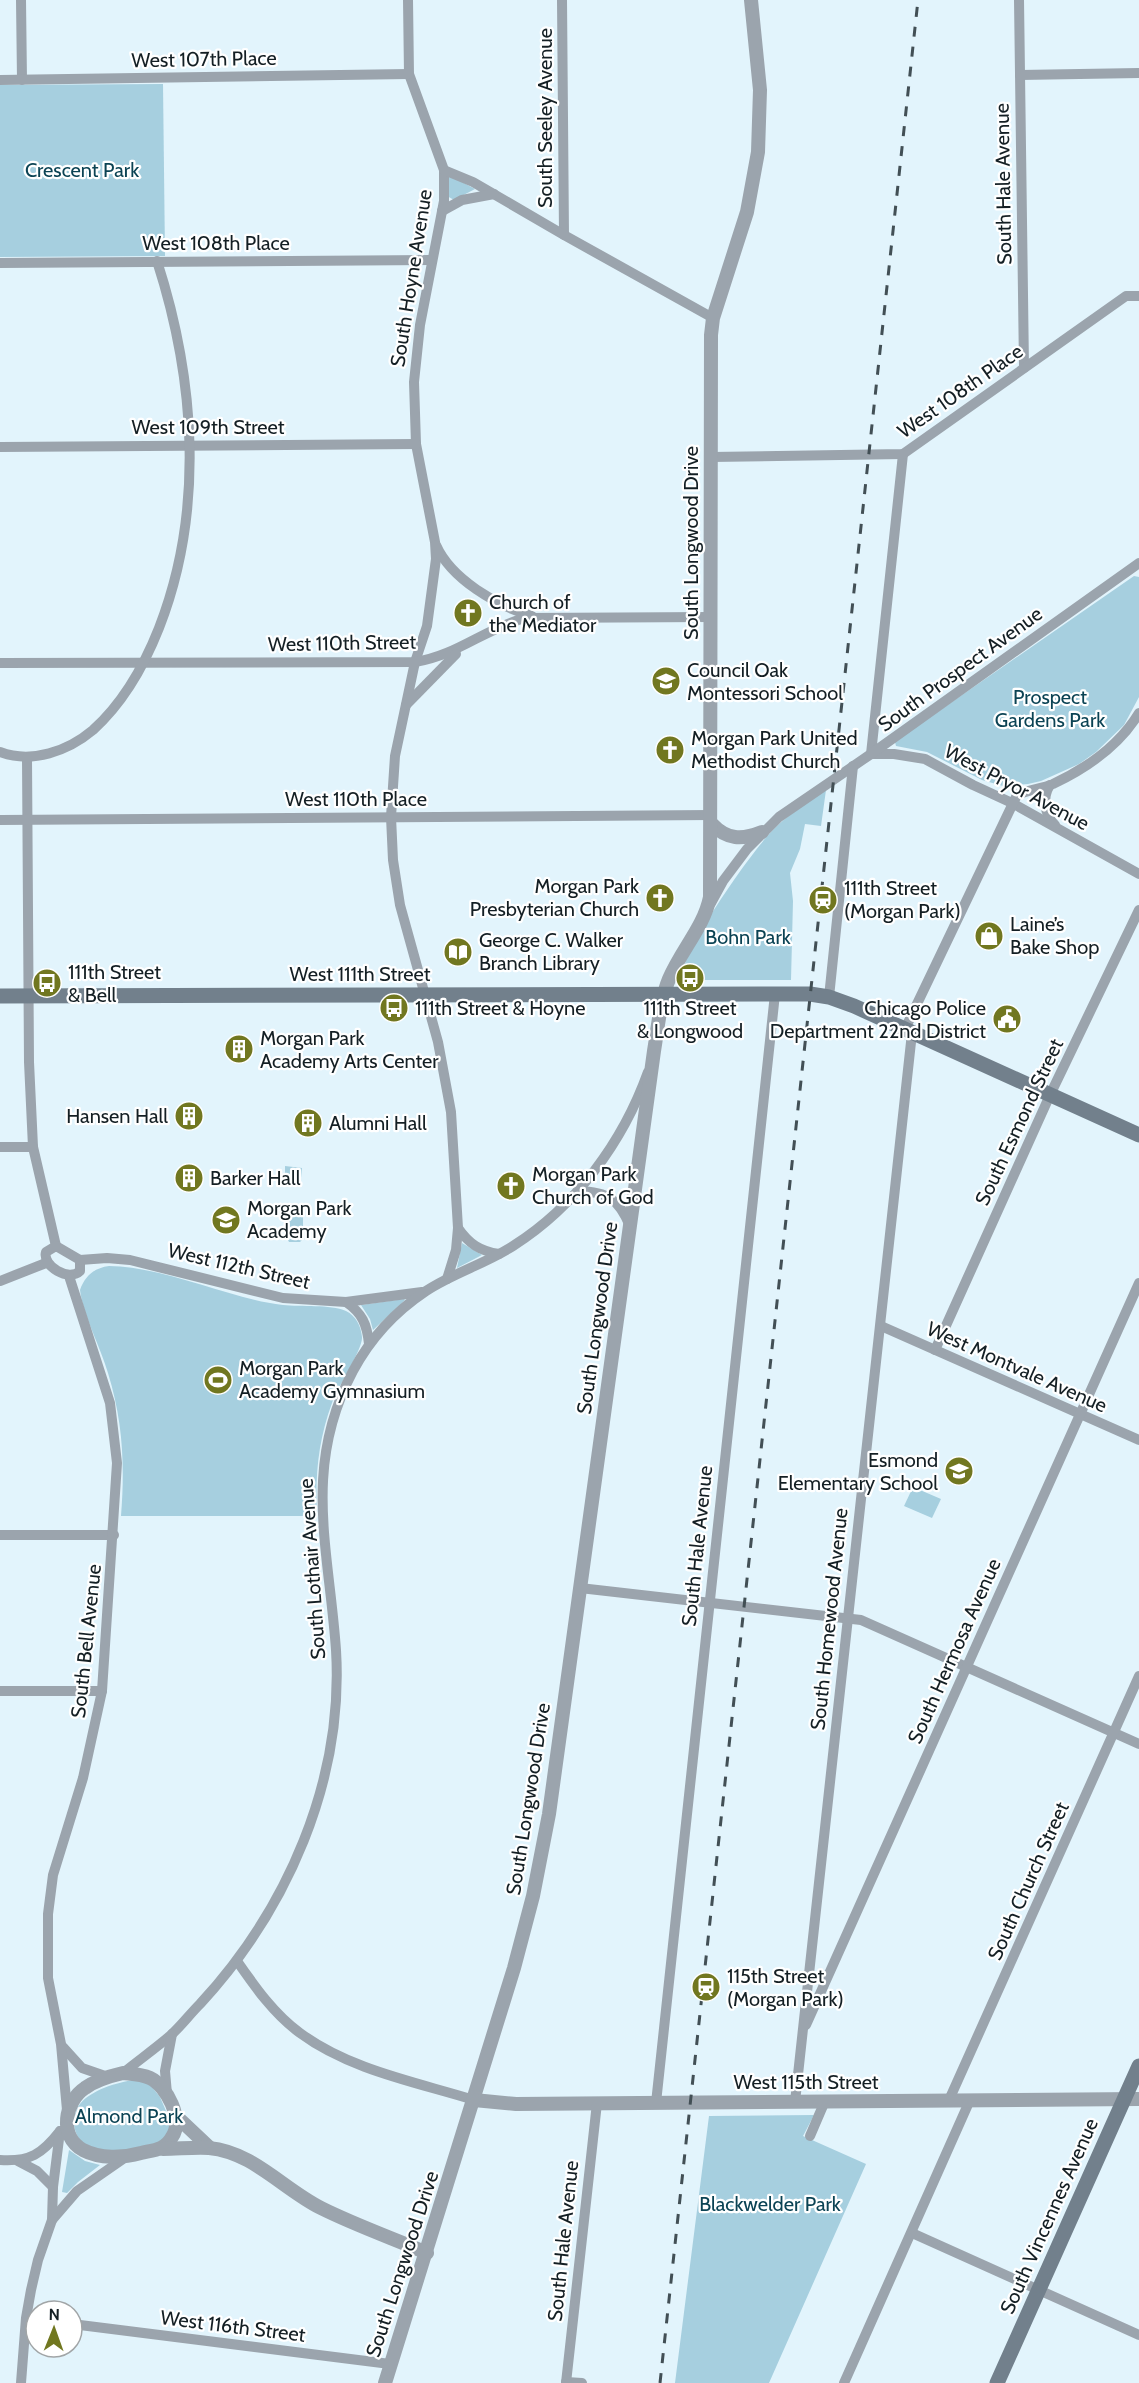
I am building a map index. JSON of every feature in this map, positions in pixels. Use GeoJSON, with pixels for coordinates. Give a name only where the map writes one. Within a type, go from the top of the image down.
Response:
{"type":"FeatureCollection","features":[{"type":"Feature","properties":{"kind":"main road","name":"West 111th Street"},"geometry":{"type":"LineString","coordinates":[[0,996],[810,994],[854,1006],[1139,1135]]}},
{"type":"Feature","properties":{"kind":"main road","name":"South Vincennes Avenue"},"geometry":{"type":"LineString","coordinates":[[997,2383],[1038,2291],[1132,2099],[1139,2066]]}},
{"type":"Feature","properties":{"kind":"street"},"geometry":{"type":"LineString","coordinates":[[21,0],[22,80]]}},
{"type":"Feature","properties":{"kind":"street","name":"South Hoyne Avenue"},"geometry":{"type":"LineString","coordinates":[[408,0],[409,74],[444,170],[442,212],[420,325],[414,382],[416,444],[435,542],[435,566],[426,627],[414,662],[395,756],[391,817],[396,886],[438,1042],[451,1112],[458,1228],[456,1250],[447,1279]]}},
{"type":"Feature","properties":{"kind":"street","name":"South Seeley Avenue"},"geometry":{"type":"LineString","coordinates":[[562,0],[564,236]]}},
{"type":"Feature","properties":{"kind":"street","name":"South Longwood Drive"},"geometry":{"type":"LineString","coordinates":[[385,2383],[524,1935],[542,1856],[664,993],[670,977],[708,909],[712,882],[711,335],[713,318],[747,212],[758,152],[760,90],[751,0]]}},
{"type":"Feature","properties":{"kind":"street","name":"South Hale Avenue"},"geometry":{"type":"LineString","coordinates":[[1019,0],[1024,368]]}},
{"type":"Feature","properties":{"kind":"street"},"geometry":{"type":"LineString","coordinates":[[1020,75],[1139,73]]}},
{"type":"Feature","properties":{"kind":"street","name":"West 107th Place"},"geometry":{"type":"LineString","coordinates":[[0,80],[409,74]]}},
{"type":"Feature","properties":{"kind":"street"},"geometry":{"type":"LineString","coordinates":[[444,170],[473,182],[564,236],[713,318]]}},
{"type":"Feature","properties":{"kind":"street"},"geometry":{"type":"LineString","coordinates":[[442,212],[462,200],[494,194]]}},
{"type":"Feature","properties":{"kind":"street","name":"West 108th Place"},"geometry":{"type":"LineString","coordinates":[[0,263],[432,260]]}},
{"type":"Feature","properties":{"kind":"street"},"geometry":{"type":"LineString","coordinates":[[0,752],[27,758],[49,754],[69,746],[84,736],[114,709],[145,662],[165,613],[183,548],[189,501],[189,445],[187,394],[181,352],[174,315],[157,261]]}},
{"type":"Feature","properties":{"kind":"street","name":"West 108th Place"},"geometry":{"type":"LineString","coordinates":[[711,457],[903,454],[1126,296],[1139,296]]}},
{"type":"Feature","properties":{"kind":"street","name":"West 109th Street"},"geometry":{"type":"LineString","coordinates":[[0,447],[416,444]]}},
{"type":"Feature","properties":{"kind":"street"},"geometry":{"type":"LineString","coordinates":[[871,754],[903,454]]}},
{"type":"Feature","properties":{"kind":"street"},"geometry":{"type":"LineString","coordinates":[[435,542],[447,562],[467,582],[511,608],[535,617]]}},
{"type":"Feature","properties":{"kind":"street","name":"South Prospect Avenue"},"geometry":{"type":"LineString","coordinates":[[708,909],[723,881],[762,832],[803,799],[871,754],[1139,562]]}},
{"type":"Feature","properties":{"kind":"street","name":"West 110th Street"},"geometry":{"type":"LineString","coordinates":[[0,663],[414,662],[432,659],[463,647],[514,621],[535,617],[711,618]]}},
{"type":"Feature","properties":{"kind":"street"},"geometry":{"type":"LineString","coordinates":[[405,705],[463,647]]}},
{"type":"Feature","properties":{"kind":"street"},"geometry":{"type":"LineString","coordinates":[[1012,802],[1017,795],[1050,785],[1097,759],[1128,730],[1139,713]]}},
{"type":"Feature","properties":{"kind":"street","name":"West Pryor Avenue"},"geometry":{"type":"LineString","coordinates":[[871,754],[894,754],[925,759],[973,785],[1012,802],[1139,874]]}},
{"type":"Feature","properties":{"kind":"street"},"geometry":{"type":"LineString","coordinates":[[27,758],[29,1062],[33,1146],[56,1246],[80,1260],[80,1271],[76,1275],[69,1276],[46,1263],[44,1257],[46,1251],[56,1246]]}},
{"type":"Feature","properties":{"kind":"street"},"geometry":{"type":"LineString","coordinates":[[829,998],[853,766]]}},
{"type":"Feature","properties":{"kind":"street"},"geometry":{"type":"LineString","coordinates":[[1050,785],[1046,792],[1045,808],[1050,821],[1059,829]]}},
{"type":"Feature","properties":{"kind":"street","name":"South Homewood Avenue"},"geometry":{"type":"LineString","coordinates":[[795,2102],[881,1326],[908,1031],[1012,802]]}},
{"type":"Feature","properties":{"kind":"street","name":"West 110th Place"},"geometry":{"type":"LineString","coordinates":[[0,820],[391,817],[712,819]]}},
{"type":"Feature","properties":{"kind":"street"},"geometry":{"type":"LineString","coordinates":[[712,819],[726,835],[736,838],[746,838],[762,832]]}},
{"type":"Feature","properties":{"kind":"street","name":"South Esmond Street"},"geometry":{"type":"LineString","coordinates":[[934,1350],[1050,1095],[1139,910]]}},
{"type":"Feature","properties":{"kind":"street","name":"South Hale Avenue"},"geometry":{"type":"LineString","coordinates":[[656,2103],[775,994]]}},
{"type":"Feature","properties":{"kind":"street","name":"South Lothair Avenue"},"geometry":{"type":"LineString","coordinates":[[123,2073],[172,2034],[237,1961],[275,1904],[293,1867],[318,1798],[327,1760],[336,1688],[336,1652],[323,1535],[324,1451],[338,1402],[369,1344],[394,1317],[426,1291],[500,1254],[538,1228],[578,1191],[602,1161],[621,1131],[637,1100],[654,1051]]}},
{"type":"Feature","properties":{"kind":"street"},"geometry":{"type":"LineString","coordinates":[[0,1147],[33,1146]]}},
{"type":"Feature","properties":{"kind":"street"},"geometry":{"type":"LineString","coordinates":[[578,1191],[606,1194],[622,1209],[630,1226]]}},
{"type":"Feature","properties":{"kind":"street"},"geometry":{"type":"LineString","coordinates":[[458,1228],[466,1240],[481,1250],[500,1254]]}},
{"type":"Feature","properties":{"kind":"street","name":"West 112th Street"},"geometry":{"type":"LineString","coordinates":[[80,1260],[107,1258],[130,1260],[283,1298],[346,1302],[426,1291]]}},
{"type":"Feature","properties":{"kind":"street"},"geometry":{"type":"LineString","coordinates":[[0,1281],[46,1263]]}},
{"type":"Feature","properties":{"kind":"street","name":"South Bell Avenue"},"geometry":{"type":"LineString","coordinates":[[64,2120],[62,2044],[48,1978],[48,1914],[53,1875],[83,1778],[102,1691],[117,1463],[110,1403],[69,1276]]}},
{"type":"Feature","properties":{"kind":"street","name":"South Hermosa Avenue"},"geometry":{"type":"LineString","coordinates":[[802,2034],[1139,1283]]}},
{"type":"Feature","properties":{"kind":"street"},"geometry":{"type":"LineString","coordinates":[[346,1302],[364,1319],[369,1344]]}},
{"type":"Feature","properties":{"kind":"street","name":"West Montvale Avenue"},"geometry":{"type":"LineString","coordinates":[[881,1326],[1139,1440]]}},
{"type":"Feature","properties":{"kind":"street"},"geometry":{"type":"LineString","coordinates":[[0,1535],[114,1535]]}},
{"type":"Feature","properties":{"kind":"street"},"geometry":{"type":"LineString","coordinates":[[580,1588],[861,1620],[1139,1744]]}},
{"type":"Feature","properties":{"kind":"street","name":"South Church Street"},"geometry":{"type":"LineString","coordinates":[[949,2100],[1139,1676]]}},
{"type":"Feature","properties":{"kind":"street"},"geometry":{"type":"LineString","coordinates":[[0,1690],[102,1691]]}},
{"type":"Feature","properties":{"kind":"street"},"geometry":{"type":"LineString","coordinates":[[237,1961],[275,2011],[299,2033],[325,2049],[360,2064],[474,2100]]}},
{"type":"Feature","properties":{"kind":"street"},"geometry":{"type":"LineString","coordinates":[[162,2148],[174,2136],[176,2128],[175,2115],[167,2094],[165,2070],[172,2034]]}},
{"type":"Feature","properties":{"kind":"street","name":"South Bell Avenue"},"geometry":{"type":"LineString","coordinates":[[62,2044],[82,2068],[108,2077]]}},
{"type":"Feature","properties":{"kind":"street"},"geometry":{"type":"LineString","coordinates":[[33,2299],[38,2260],[52,2220],[53,2146],[78,2093],[108,2077],[123,2073],[140,2074],[152,2079],[167,2094]]}},
{"type":"Feature","properties":{"kind":"street","name":"West 115th Street"},"geometry":{"type":"LineString","coordinates":[[474,2100],[508,2104],[1132,2099]]}},
{"type":"Feature","properties":{"kind":"street"},"geometry":{"type":"LineString","coordinates":[[844,2383],[970,2100]]}},
{"type":"Feature","properties":{"kind":"street"},"geometry":{"type":"LineString","coordinates":[[810,2136],[825,2102]]}},
{"type":"Feature","properties":{"kind":"street","name":"South Hale Avenue"},"geometry":{"type":"LineString","coordinates":[[566,2382],[597,2103]]}},
{"type":"Feature","properties":{"kind":"street"},"geometry":{"type":"LineString","coordinates":[[175,2115],[210,2148]]}},
{"type":"Feature","properties":{"kind":"street"},"geometry":{"type":"LineString","coordinates":[[64,2120],[80,2148]]}},
{"type":"Feature","properties":{"kind":"street"},"geometry":{"type":"LineString","coordinates":[[0,2160],[18,2161],[53,2146],[80,2148],[95,2154],[126,2157],[162,2148],[210,2148],[243,2158],[259,2166],[293,2193],[323,2209],[427,2253]]}},
{"type":"Feature","properties":{"kind":"street"},"geometry":{"type":"LineString","coordinates":[[52,2220],[77,2191],[126,2157]]}},
{"type":"Feature","properties":{"kind":"street"},"geometry":{"type":"LineString","coordinates":[[18,2161],[37,2171],[53,2187]]}},
{"type":"Feature","properties":{"kind":"street"},"geometry":{"type":"LineString","coordinates":[[912,2233],[1139,2336]]}},
{"type":"Feature","properties":{"kind":"street","name":"West 116th Street"},"geometry":{"type":"LineString","coordinates":[[84,2326],[390,2364]]}},
{"type":"Feature","properties":{"kind":"street"},"geometry":{"type":"LineString","coordinates":[[21,2383],[25,2359]]}},
{"type":"Feature","properties":{"kind":"street"},"geometry":{"type":"LineString","coordinates":[[566,2382],[582,2383]]}},
{"type":"Feature","properties":{"kind":"green space","name":"Crescent Park"},"geometry":{"type":"Polygon","coordinates":[[[163,84],[165,256],[0,257],[0,85],[163,84]]]}},
{"type":"Feature","properties":{"kind":"green space"},"geometry":{"type":"Polygon","coordinates":[[[451,176],[475,189],[454,200],[447,196],[447,178],[451,176]]]}},
{"type":"Feature","properties":{"kind":"green space","name":"Prospect Gardens Park"},"geometry":{"type":"Polygon","coordinates":[[[1134,576],[1139,577],[1139,697],[1124,725],[1096,752],[1079,764],[1041,781],[1003,786],[982,780],[927,752],[896,746],[897,740],[1134,576]]]}},
{"type":"Feature","properties":{"kind":"green space","name":"Bohn Park"},"geometry":{"type":"Polygon","coordinates":[[[826,790],[821,826],[805,824],[800,849],[790,873],[793,901],[791,980],[683,980],[683,969],[690,951],[717,905],[748,860],[777,826],[826,790]]]}},
{"type":"Feature","properties":{"kind":"green space"},"geometry":{"type":"Polygon","coordinates":[[[285,1166],[302,1168],[300,1187],[285,1183],[285,1166]]]}},
{"type":"Feature","properties":{"kind":"green space"},"geometry":{"type":"Polygon","coordinates":[[[290,1212],[303,1214],[303,1239],[300,1242],[289,1242],[287,1238],[287,1215],[290,1212]]]}},
{"type":"Feature","properties":{"kind":"green space"},"geometry":{"type":"Polygon","coordinates":[[[462,1243],[482,1255],[457,1268],[462,1243]]]}},
{"type":"Feature","properties":{"kind":"green space"},"geometry":{"type":"Polygon","coordinates":[[[109,1266],[153,1272],[240,1296],[283,1305],[339,1309],[350,1313],[355,1319],[362,1337],[361,1343],[335,1396],[323,1431],[317,1473],[317,1516],[121,1516],[123,1461],[117,1409],[105,1363],[80,1290],[91,1274],[109,1266]]]}},
{"type":"Feature","properties":{"kind":"green space"},"geometry":{"type":"Polygon","coordinates":[[[404,1299],[373,1330],[370,1319],[361,1305],[404,1299]]]}},
{"type":"Feature","properties":{"kind":"green space"},"geometry":{"type":"Polygon","coordinates":[[[913,1487],[941,1499],[932,1518],[904,1506],[913,1487]]]}},
{"type":"Feature","properties":{"kind":"green space","name":"Almond Park"},"geometry":{"type":"Polygon","coordinates":[[[134,2080],[148,2082],[160,2097],[172,2125],[167,2140],[127,2152],[101,2151],[87,2147],[75,2131],[74,2117],[80,2104],[98,2091],[134,2080]]]}},
{"type":"Feature","properties":{"kind":"green space","name":"Blackwelder Park"},"geometry":{"type":"Polygon","coordinates":[[[814,2115],[803,2136],[866,2164],[769,2383],[675,2383],[709,2116],[814,2115]]]}},
{"type":"Feature","properties":{"kind":"green space"},"geometry":{"type":"Polygon","coordinates":[[[69,2150],[85,2161],[100,2165],[67,2193],[62,2192],[69,2150]]]}},
{"type":"Feature","properties":{"kind":"railway"},"geometry":{"type":"LineString","coordinates":[[660,2383],[918,0]]}},
{"type":"Feature","properties":{"kind":"place","name":"Church of the Mediator"},"geometry":{"type":"Point","coordinates":[468,613]}},
{"type":"Feature","properties":{"kind":"place","name":"Council Oak Montessori School"},"geometry":{"type":"Point","coordinates":[666,681]}},
{"type":"Feature","properties":{"kind":"place","name":"Morgan Park United Methodist Church"},"geometry":{"type":"Point","coordinates":[670,750]}},
{"type":"Feature","properties":{"kind":"place","name":"Morgan Park Presbyterian Church"},"geometry":{"type":"Point","coordinates":[660,898]}},
{"type":"Feature","properties":{"kind":"place","name":"111th Street (Morgan Park)"},"geometry":{"type":"Point","coordinates":[823,900]}},
{"type":"Feature","properties":{"kind":"place","name":"Laine’s Bake Shop"},"geometry":{"type":"Point","coordinates":[989,936]}},
{"type":"Feature","properties":{"kind":"place","name":"George C. Walker Branch Library"},"geometry":{"type":"Point","coordinates":[458,952]}},
{"type":"Feature","properties":{"kind":"place","name":"111th Street & Longwood"},"geometry":{"type":"Point","coordinates":[690,978]}},
{"type":"Feature","properties":{"kind":"place","name":"111th Street & Bell"},"geometry":{"type":"Point","coordinates":[47,983]}},
{"type":"Feature","properties":{"kind":"place","name":"111th Street & Hoyne"},"geometry":{"type":"Point","coordinates":[394,1008]}},
{"type":"Feature","properties":{"kind":"place","name":"Chicago Police Department 22nd District"},"geometry":{"type":"Point","coordinates":[1007,1019]}},
{"type":"Feature","properties":{"kind":"place","name":"Morgan Park Academy Arts Center"},"geometry":{"type":"Point","coordinates":[239,1049]}},
{"type":"Feature","properties":{"kind":"place","name":"Hansen Hall"},"geometry":{"type":"Point","coordinates":[189,1116]}},
{"type":"Feature","properties":{"kind":"place","name":"Alumni Hall"},"geometry":{"type":"Point","coordinates":[308,1123]}},
{"type":"Feature","properties":{"kind":"place","name":"Barker Hall"},"geometry":{"type":"Point","coordinates":[189,1178]}},
{"type":"Feature","properties":{"kind":"place","name":"Morgan Park Church of God"},"geometry":{"type":"Point","coordinates":[511,1186]}},
{"type":"Feature","properties":{"kind":"place","name":"Morgan Park Academy"},"geometry":{"type":"Point","coordinates":[226,1220]}},
{"type":"Feature","properties":{"kind":"place","name":"Morgan Park Academy Gymnasium"},"geometry":{"type":"Point","coordinates":[218,1380]}},
{"type":"Feature","properties":{"kind":"place","name":"Esmond Elementary School"},"geometry":{"type":"Point","coordinates":[959,1471]}},
{"type":"Feature","properties":{"kind":"place","name":"115th Street (Morgan Park)"},"geometry":{"type":"Point","coordinates":[706,1987]}}]}
